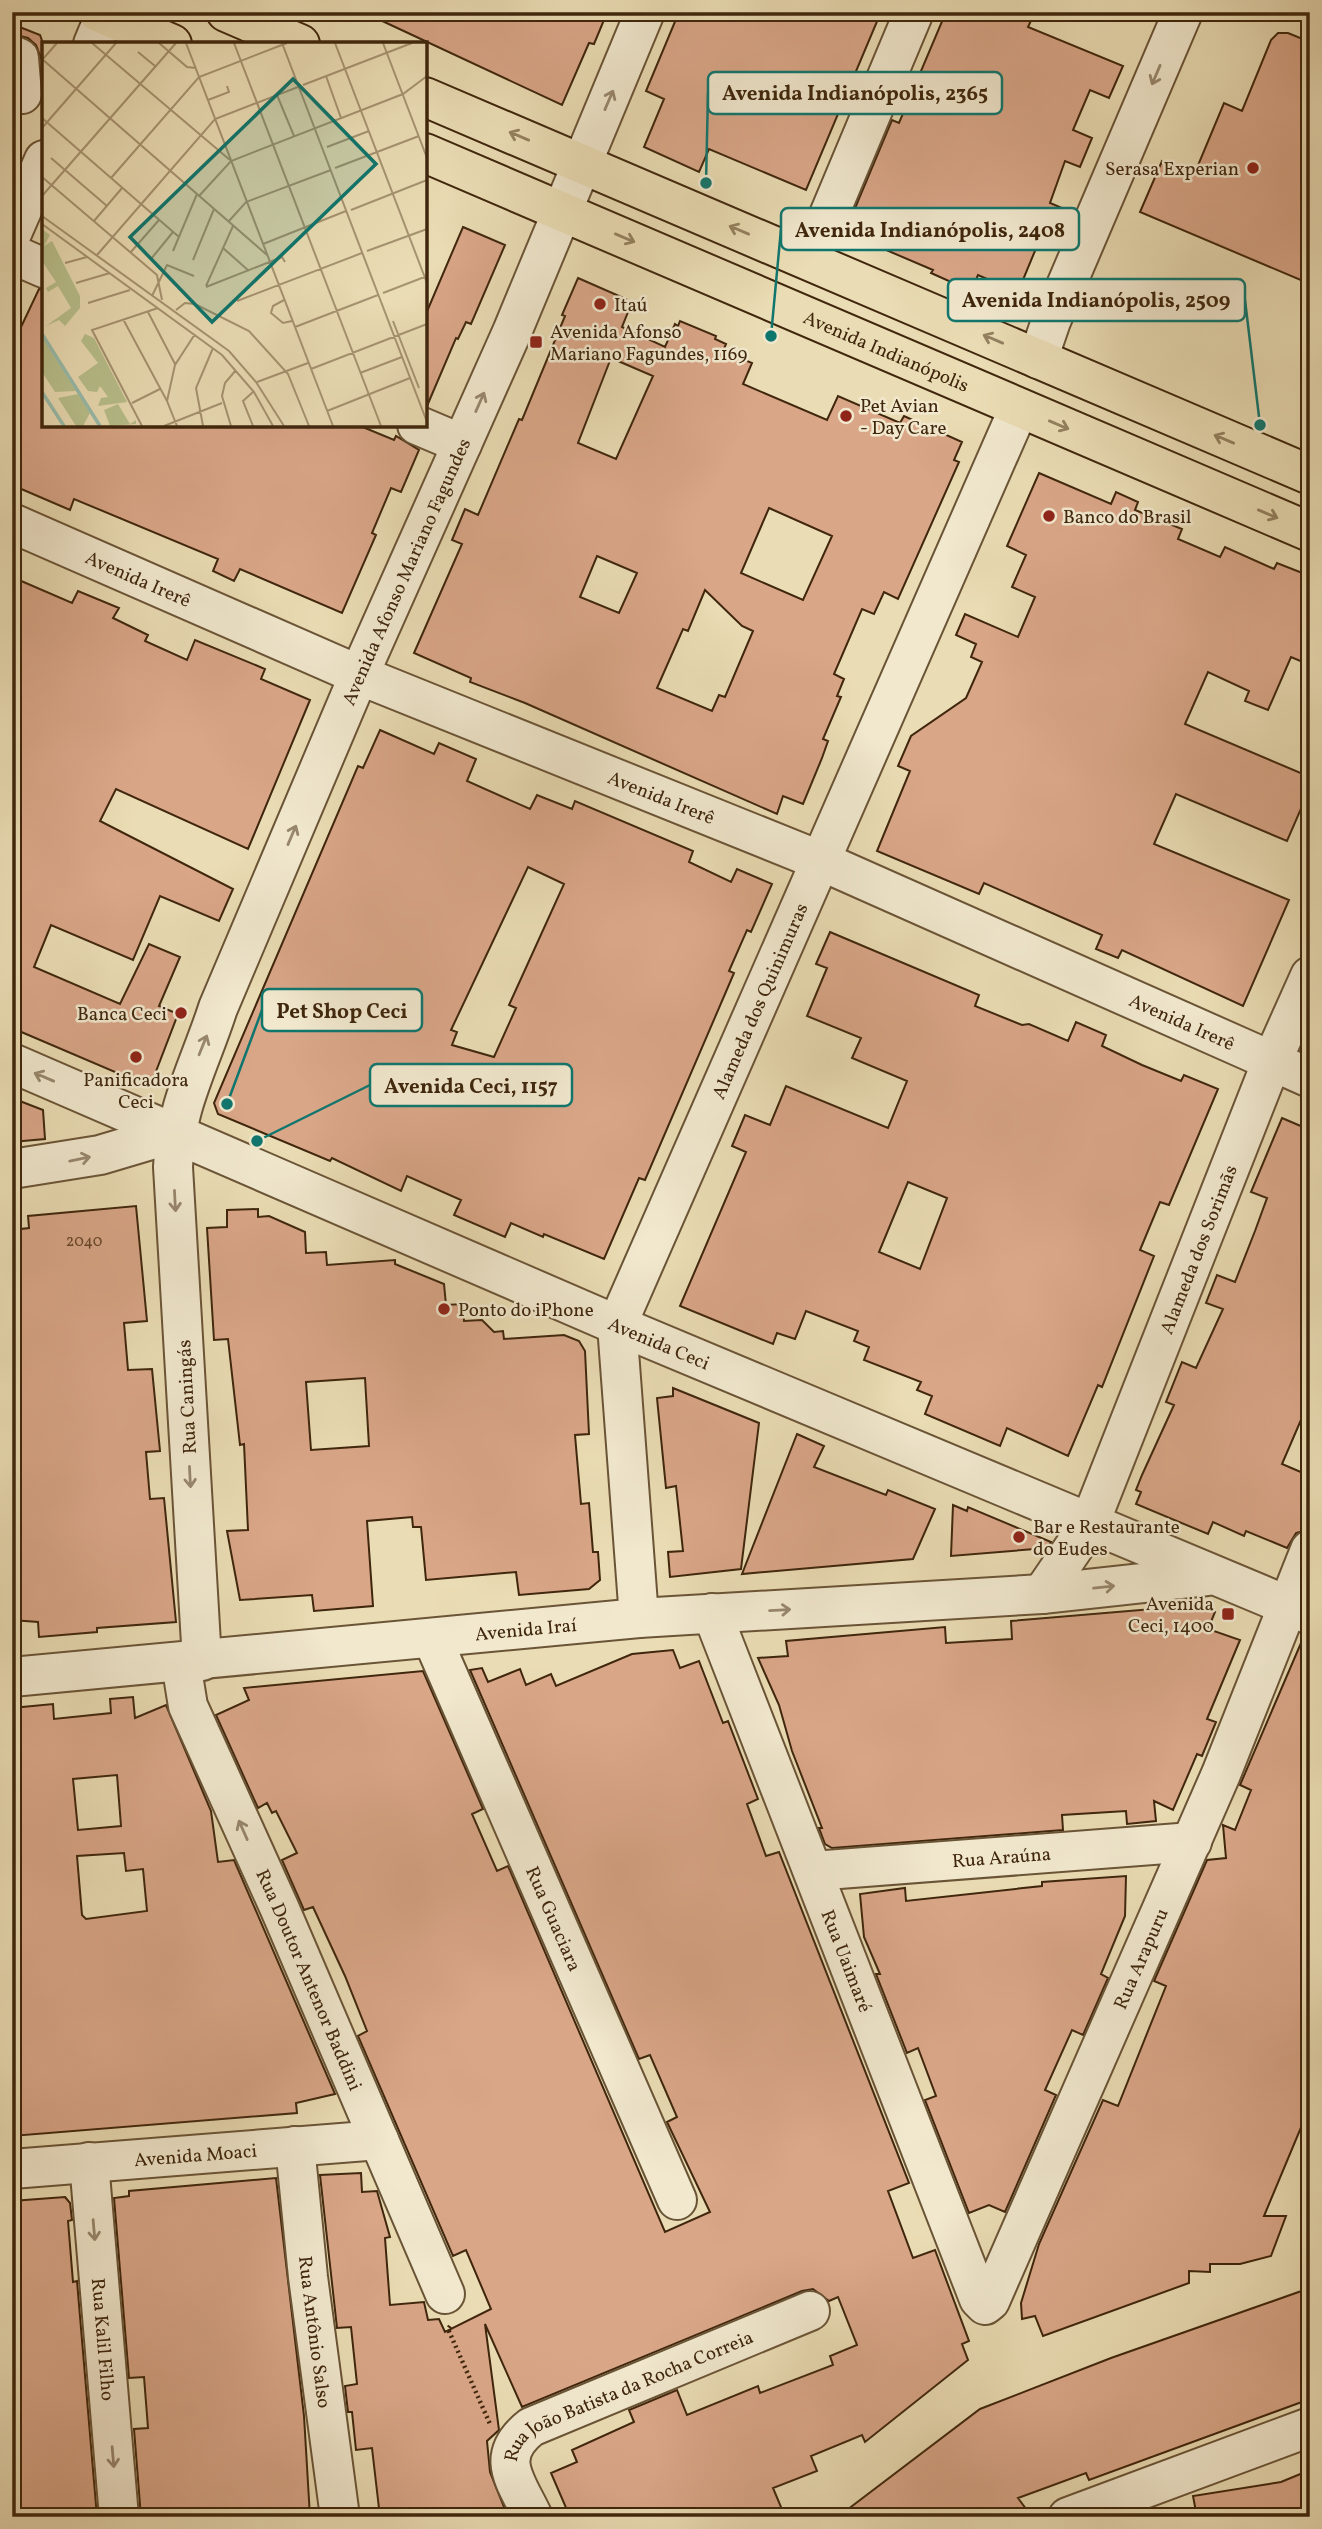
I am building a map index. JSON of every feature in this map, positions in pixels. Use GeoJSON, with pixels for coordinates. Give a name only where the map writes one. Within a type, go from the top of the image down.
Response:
{"type":"FeatureCollection","features":[{"type":"Feature","properties":{"kind":"main road"},"geometry":{"type":"LineString","coordinates":[[226,12],[295,42]]}},
{"type":"Feature","properties":{"kind":"main road"},"geometry":{"type":"LineString","coordinates":[[99,24],[165,42]]}},
{"type":"Feature","properties":{"kind":"main road"},"geometry":{"type":"LineString","coordinates":[[427,98],[1310,475]]}},
{"type":"Feature","properties":{"kind":"main road","name":"Avenida Indianópolis"},"geometry":{"type":"LineString","coordinates":[[427,154],[1310,532]]}},
{"type":"Feature","properties":{"kind":"street","name":"Avenida Afonso Mariano Fagundes"},"geometry":{"type":"LineString","coordinates":[[174,1133],[200,1053],[359,675],[462,444],[645,12]]}},
{"type":"Feature","properties":{"kind":"street"},"geometry":{"type":"LineString","coordinates":[[810,260],[915,12]]}},
{"type":"Feature","properties":{"kind":"street"},"geometry":{"type":"LineString","coordinates":[[1038,359],[1051,321],[1184,12]]}},
{"type":"Feature","properties":{"kind":"street"},"geometry":{"type":"LineString","coordinates":[[12,55],[19,58],[26,96]]}},
{"type":"Feature","properties":{"kind":"street"},"geometry":{"type":"LineString","coordinates":[[12,233],[42,165]]}},
{"type":"Feature","properties":{"kind":"street"},"geometry":{"type":"LineString","coordinates":[[12,254],[42,267]]}},
{"type":"Feature","properties":{"kind":"street","name":"Alameda dos Quinimuras"},"geometry":{"type":"LineString","coordinates":[[639,1618],[617,1325],[1019,408]]}},
{"type":"Feature","properties":{"kind":"street"},"geometry":{"type":"LineString","coordinates":[[422,427],[462,444]]}},
{"type":"Feature","properties":{"kind":"street","name":"Avenida Irerê"},"geometry":{"type":"LineString","coordinates":[[12,523],[359,675],[821,861],[1310,1078]]}},
{"type":"Feature","properties":{"kind":"street","name":"Alameda dos Sorimãs"},"geometry":{"type":"LineString","coordinates":[[1089,1525],[1272,1061],[1310,976]]}},
{"type":"Feature","properties":{"kind":"street","name":"Avenida Ceci"},"geometry":{"type":"LineString","coordinates":[[12,1063],[617,1325],[1089,1525],[1300,1611]]}},
{"type":"Feature","properties":{"kind":"street"},"geometry":{"type":"LineString","coordinates":[[12,1169],[100,1155],[174,1133]]}},
{"type":"Feature","properties":{"kind":"street","name":"Rua Caningás"},"geometry":{"type":"LineString","coordinates":[[174,1133],[192,1662]]}},
{"type":"Feature","properties":{"kind":"street"},"geometry":{"type":"LineString","coordinates":[[1042,1594],[1089,1525]]}},
{"type":"Feature","properties":{"kind":"street","name":"Rua Arapuru"},"geometry":{"type":"LineString","coordinates":[[985,2305],[990,2301],[1192,1842],[1300,1611],[1310,1549]]}},
{"type":"Feature","properties":{"kind":"street","name":"Avenida Iraí"},"geometry":{"type":"LineString","coordinates":[[12,1677],[639,1618],[1042,1594],[1213,1576]]}},
{"type":"Feature","properties":{"kind":"street","name":"Rua Uaimaré"},"geometry":{"type":"LineString","coordinates":[[712,1614],[979,2299],[985,2305]]}},
{"type":"Feature","properties":{"kind":"street","name":"Rua Guaciara"},"geometry":{"type":"LineString","coordinates":[[432,1638],[677,2200]]}},
{"type":"Feature","properties":{"kind":"street","name":"Rua Doutor Antenor Baddini"},"geometry":{"type":"LineString","coordinates":[[192,1662],[188,1706],[445,2294]]}},
{"type":"Feature","properties":{"kind":"street","name":"Rua Araúna"},"geometry":{"type":"LineString","coordinates":[[813,1871],[1192,1842]]}},
{"type":"Feature","properties":{"kind":"street","name":"Avenida Moaci"},"geometry":{"type":"LineString","coordinates":[[12,2169],[379,2140]]}},
{"type":"Feature","properties":{"kind":"street","name":"Rua Antônio Salso"},"geometry":{"type":"LineString","coordinates":[[295,2146],[308,2277],[340,2517]]}},
{"type":"Feature","properties":{"kind":"street","name":"Rua Kalil Filho"},"geometry":{"type":"LineString","coordinates":[[89,2162],[119,2517]]}},
{"type":"Feature","properties":{"kind":"street","name":"Rua João Batista da Rocha Correia"},"geometry":{"type":"LineString","coordinates":[[533,2517],[512,2471],[510,2449],[531,2427],[810,2311]]}},
{"type":"Feature","properties":{"kind":"street"},"geometry":{"type":"LineString","coordinates":[[1068,2517],[1310,2427]]}},
{"type":"Feature","properties":{"kind":"path"},"geometry":{"type":"LineString","coordinates":[[445,2294],[455,2316],[449,2329],[500,2447],[510,2449]]}},
{"type":"Feature","properties":{"kind":"building"},"geometry":{"type":"Polygon","coordinates":[[[363,12],[588,12],[604,20],[594,44],[589,43],[562,105],[363,12]]]}},
{"type":"Feature","properties":{"kind":"building"},"geometry":{"type":"Polygon","coordinates":[[[679,12],[881,12],[806,190],[709,149],[699,172],[644,147],[664,99],[646,91],[679,12]]]}},
{"type":"Feature","properties":{"kind":"building"},"geometry":{"type":"Polygon","coordinates":[[[946,12],[1035,12],[1028,27],[1123,66],[1109,98],[1090,90],[1073,130],[1092,138],[1080,167],[1065,161],[1050,203],[1062,208],[1052,233],[1044,229],[1018,292],[978,275],[971,291],[931,273],[933,270],[851,235],[856,223],[850,220],[892,120],[899,123],[946,12]]]}},
{"type":"Feature","properties":{"kind":"building"},"geometry":{"type":"Polygon","coordinates":[[[12,24],[40,35],[43,42],[41,58],[36,45],[28,38],[12,34],[12,24]]]}},
{"type":"Feature","properties":{"kind":"building"},"geometry":{"type":"Polygon","coordinates":[[[1278,33],[1288,33],[1310,42],[1310,279],[1305,277],[1303,281],[1140,212],[1162,161],[1194,175],[1224,103],[1242,111],[1271,40],[1278,33]]]}},
{"type":"Feature","properties":{"kind":"building"},"geometry":{"type":"Polygon","coordinates":[[[463,227],[505,245],[471,324],[466,322],[458,339],[456,338],[427,406],[427,311],[463,227]]]}},
{"type":"Feature","properties":{"kind":"building"},"geometry":{"type":"Polygon","coordinates":[[[578,278],[626,299],[622,309],[628,312],[622,327],[665,347],[675,324],[678,326],[680,321],[716,336],[715,339],[726,344],[723,351],[752,363],[743,384],[827,420],[838,396],[900,423],[904,416],[962,442],[954,460],[959,462],[898,599],[884,592],[874,614],[862,609],[834,674],[844,679],[837,696],[841,697],[823,739],[828,741],[803,804],[783,796],[777,814],[525,703],[470,682],[471,678],[414,653],[462,544],[452,540],[465,509],[478,515],[519,419],[522,420],[565,316],[562,315],[578,278]],[[611,358],[578,443],[616,459],[653,376],[611,358]],[[769,508],[741,573],[803,600],[832,536],[769,508]],[[597,556],[580,597],[619,613],[637,573],[597,556]],[[705,590],[688,631],[683,629],[657,688],[712,711],[719,695],[725,697],[753,631],[742,626],[705,590]]]}},
{"type":"Feature","properties":{"kind":"building"},"geometry":{"type":"Polygon","coordinates":[[[39,289],[42,289],[42,427],[363,427],[394,440],[396,436],[419,450],[401,492],[391,488],[372,533],[376,535],[342,613],[240,569],[234,581],[213,571],[218,559],[74,499],[70,510],[12,485],[12,346],[39,289]]]}},
{"type":"Feature","properties":{"kind":"building"},"geometry":{"type":"Polygon","coordinates":[[[1039,473],[1111,504],[1116,492],[1138,502],[1135,510],[1182,529],[1178,539],[1220,557],[1225,547],[1274,569],[1277,563],[1310,576],[1310,665],[1291,657],[1268,710],[1245,701],[1249,691],[1208,672],[1185,724],[1310,777],[1310,788],[1287,841],[1176,794],[1154,844],[1289,900],[1243,1006],[1122,950],[1118,958],[1096,949],[1102,935],[984,883],[979,894],[877,851],[910,771],[898,766],[911,736],[966,698],[982,662],[971,657],[976,644],[956,635],[965,614],[1018,637],[1035,597],[1012,587],[1026,555],[1007,546],[1039,473]]]}},
{"type":"Feature","properties":{"kind":"building"},"geometry":{"type":"Polygon","coordinates":[[[12,577],[72,603],[78,591],[119,608],[113,618],[148,635],[145,641],[187,660],[195,640],[265,669],[261,679],[310,700],[248,849],[116,789],[100,821],[233,889],[219,921],[160,896],[133,960],[51,925],[34,967],[120,1004],[149,944],[180,957],[159,1006],[178,1014],[150,1087],[12,1028],[12,577]]]}},
{"type":"Feature","properties":{"kind":"building"},"geometry":{"type":"Polygon","coordinates":[[[380,730],[434,754],[439,743],[476,759],[467,781],[530,809],[537,795],[572,809],[575,801],[693,851],[689,862],[731,882],[737,869],[772,884],[751,932],[747,930],[729,971],[734,973],[645,1180],[639,1178],[604,1259],[511,1223],[505,1237],[454,1215],[461,1200],[407,1176],[401,1191],[332,1158],[330,1161],[218,1114],[214,1103],[358,766],[363,768],[380,730]],[[528,867],[451,1030],[457,1032],[452,1045],[494,1057],[516,1008],[509,1005],[564,884],[528,867]]]}},
{"type":"Feature","properties":{"kind":"building"},"geometry":{"type":"Polygon","coordinates":[[[830,932],[979,995],[975,1006],[1022,1025],[1029,1024],[1068,1041],[1076,1022],[1106,1035],[1102,1046],[1142,1065],[1181,1081],[1184,1075],[1218,1089],[1169,1205],[1160,1202],[1140,1250],[1154,1256],[1102,1387],[1098,1385],[1068,1456],[1007,1428],[1000,1446],[925,1414],[932,1396],[917,1390],[921,1382],[864,1360],[869,1347],[854,1341],[858,1331],[806,1311],[795,1339],[777,1333],[773,1344],[680,1306],[746,1152],[732,1146],[745,1115],[770,1125],[786,1086],[888,1128],[907,1081],[852,1058],[861,1038],[807,1016],[827,968],[816,964],[830,932]],[[908,1182],[879,1252],[920,1269],[947,1198],[908,1182]]]}},
{"type":"Feature","properties":{"kind":"building"},"geometry":{"type":"Polygon","coordinates":[[[12,1098],[43,1110],[45,1139],[12,1142],[12,1098]]]}},
{"type":"Feature","properties":{"kind":"building"},"geometry":{"type":"Polygon","coordinates":[[[1282,1118],[1310,1130],[1310,1399],[1282,1464],[1310,1476],[1310,1529],[1296,1533],[1287,1548],[1246,1531],[1244,1536],[1213,1522],[1208,1534],[1136,1504],[1141,1492],[1136,1490],[1174,1405],[1166,1402],[1182,1362],[1196,1368],[1223,1309],[1206,1303],[1217,1275],[1235,1282],[1255,1231],[1267,1198],[1251,1192],[1282,1118]]]}},
{"type":"Feature","properties":{"kind":"building"},"geometry":{"type":"Polygon","coordinates":[[[136,1206],[147,1321],[124,1323],[128,1370],[152,1369],[160,1451],[146,1452],[150,1499],[164,1498],[176,1622],[97,1628],[97,1632],[39,1637],[38,1622],[12,1620],[12,1230],[29,1228],[28,1216],[136,1206]]]}},
{"type":"Feature","properties":{"kind":"building"},"geometry":{"type":"Polygon","coordinates":[[[258,1209],[258,1217],[269,1216],[305,1232],[306,1253],[326,1252],[327,1265],[395,1260],[395,1264],[444,1284],[446,1305],[463,1304],[464,1321],[482,1320],[494,1332],[503,1331],[504,1339],[564,1335],[579,1341],[585,1351],[589,1434],[575,1435],[581,1504],[589,1503],[593,1552],[598,1552],[600,1580],[589,1589],[519,1595],[516,1572],[426,1580],[421,1527],[413,1527],[412,1517],[367,1521],[373,1606],[314,1611],[312,1595],[240,1600],[227,1531],[248,1530],[244,1444],[240,1445],[228,1339],[214,1340],[207,1228],[227,1227],[227,1210],[258,1209]],[[365,1378],[306,1382],[311,1450],[369,1446],[365,1378]]]}},
{"type":"Feature","properties":{"kind":"building"},"geometry":{"type":"Polygon","coordinates":[[[673,1388],[759,1423],[741,1569],[670,1577],[668,1552],[683,1551],[676,1486],[666,1488],[657,1398],[673,1396],[673,1388]]]}},
{"type":"Feature","properties":{"kind":"building"},"geometry":{"type":"Polygon","coordinates":[[[797,1434],[824,1446],[814,1467],[886,1495],[888,1490],[935,1509],[913,1559],[742,1574],[797,1434]]]}},
{"type":"Feature","properties":{"kind":"building"},"geometry":{"type":"Polygon","coordinates":[[[953,1505],[967,1511],[968,1507],[1051,1542],[1047,1548],[951,1556],[953,1505]]]}},
{"type":"Feature","properties":{"kind":"building"},"geometry":{"type":"Polygon","coordinates":[[[1200,1605],[1215,1612],[1208,1629],[1240,1640],[1207,1719],[1216,1722],[1202,1756],[1197,1754],[1173,1810],[1154,1801],[1156,1821],[1127,1824],[1126,1811],[1062,1815],[1063,1830],[832,1848],[825,1844],[819,1828],[822,1828],[792,1751],[779,1705],[758,1658],[788,1656],[786,1641],[945,1627],[946,1643],[1012,1639],[1011,1621],[1200,1605]]]}},
{"type":"Feature","properties":{"kind":"building"},"geometry":{"type":"Polygon","coordinates":[[[1304,1636],[1310,1636],[1310,2106],[1264,2216],[1286,2216],[1271,2256],[1240,2264],[1210,2264],[1210,2272],[1189,2271],[1189,2283],[1043,2336],[1035,2316],[1022,2319],[1021,2303],[1039,2244],[1103,2100],[1118,2106],[1166,1986],[1154,1981],[1207,1860],[1226,1858],[1223,1825],[1235,1830],[1251,1790],[1240,1785],[1304,1636]]]}},
{"type":"Feature","properties":{"kind":"building"},"geometry":{"type":"Polygon","coordinates":[[[673,1650],[680,1668],[699,1661],[723,1723],[728,1721],[758,1799],[747,1804],[766,1856],[779,1852],[909,2183],[888,2191],[913,2258],[935,2250],[969,2341],[962,2344],[968,2360],[865,2442],[862,2435],[811,2456],[817,2471],[773,2488],[781,2507],[769,2517],[655,2517],[652,2509],[635,2517],[570,2517],[551,2473],[577,2462],[572,2450],[634,2422],[629,2410],[677,2390],[687,2415],[758,2386],[760,2393],[833,2365],[830,2356],[857,2345],[838,2297],[829,2301],[813,2289],[802,2291],[522,2407],[485,2324],[499,2430],[487,2441],[490,2472],[508,2517],[380,2517],[372,2448],[356,2450],[352,2412],[348,2412],[345,2386],[357,2384],[351,2327],[337,2328],[320,2175],[361,2173],[362,2192],[377,2191],[390,2237],[385,2238],[390,2305],[424,2302],[428,2320],[439,2319],[445,2332],[491,2309],[466,2250],[453,2256],[358,2036],[367,2031],[345,1976],[313,1907],[304,1910],[282,1860],[297,1853],[276,1811],[272,1813],[267,1803],[258,1808],[216,1715],[249,1700],[244,1688],[423,1671],[483,1809],[472,1814],[497,1871],[508,1866],[665,2232],[710,2212],[667,2122],[677,2117],[650,2055],[639,2059],[470,1670],[482,1668],[488,1682],[520,1669],[526,1685],[551,1674],[556,1686],[632,1654],[673,1650]]]}},
{"type":"Feature","properties":{"kind":"building"},"geometry":{"type":"Polygon","coordinates":[[[133,1697],[135,1718],[166,1705],[211,1811],[218,1862],[234,1860],[335,2094],[296,2103],[297,2113],[12,2136],[12,1708],[53,1704],[54,1719],[111,1713],[110,1699],[133,1697]],[[117,1775],[73,1779],[78,1830],[121,1826],[117,1775]],[[124,1853],[77,1856],[82,1915],[86,1919],[147,1911],[143,1869],[126,1871],[124,1853]]]}},
{"type":"Feature","properties":{"kind":"building"},"geometry":{"type":"Polygon","coordinates":[[[1126,1876],[1125,1916],[1101,1974],[1108,1978],[1083,2035],[1072,2030],[1045,2090],[1056,2095],[1005,2212],[989,2205],[969,2213],[925,2100],[936,2096],[918,2048],[907,2053],[876,1974],[880,1974],[864,1937],[860,1894],[905,1888],[906,1901],[1042,1886],[1042,1882],[1126,1876]]]}},
{"type":"Feature","properties":{"kind":"building"},"geometry":{"type":"Polygon","coordinates":[[[276,2178],[304,2416],[310,2517],[141,2517],[134,2429],[148,2428],[144,2377],[129,2378],[114,2198],[129,2196],[129,2191],[276,2178]]]}},
{"type":"Feature","properties":{"kind":"building"},"geometry":{"type":"Polygon","coordinates":[[[65,2197],[70,2203],[72,2220],[68,2221],[73,2282],[77,2281],[97,2517],[12,2517],[12,2201],[65,2197]]]}},
{"type":"Feature","properties":{"kind":"building"},"geometry":{"type":"Polygon","coordinates":[[[1310,2288],[1310,2399],[1089,2480],[1086,2473],[1018,2498],[1032,2517],[839,2516],[980,2409],[1111,2358],[1310,2288]]]}},
{"type":"Feature","properties":{"kind":"building"},"geometry":{"type":"Polygon","coordinates":[[[1310,2470],[1310,2517],[1197,2517],[1193,2496],[1281,2482],[1310,2470]]]}},
{"type":"Feature","properties":{"kind":"place","name":"Serasa Experian"},"geometry":{"type":"Point","coordinates":[1253,168]}},
{"type":"Feature","properties":{"kind":"place","name":"Avenida Indianópolis, 2365"},"geometry":{"type":"Point","coordinates":[706,183]}},
{"type":"Feature","properties":{"kind":"place","name":"Itaú"},"geometry":{"type":"Point","coordinates":[600,304]}},
{"type":"Feature","properties":{"kind":"place","name":"Avenida Indianópolis, 2408"},"geometry":{"type":"Point","coordinates":[771,336]}},
{"type":"Feature","properties":{"kind":"place","name":"Avenida Afonso Mariano Fagundes, 1169"},"geometry":{"type":"Point","coordinates":[536,342]}},
{"type":"Feature","properties":{"kind":"place","name":"Pet Avian - Day Care"},"geometry":{"type":"Point","coordinates":[846,416]}},
{"type":"Feature","properties":{"kind":"place","name":"Avenida Indianópolis, 2509"},"geometry":{"type":"Point","coordinates":[1260,425]}},
{"type":"Feature","properties":{"kind":"place","name":"Banco do Brasil"},"geometry":{"type":"Point","coordinates":[1049,516]}},
{"type":"Feature","properties":{"kind":"place","name":"Banca Ceci"},"geometry":{"type":"Point","coordinates":[181,1013]}},
{"type":"Feature","properties":{"kind":"place","name":"Panificadora Ceci"},"geometry":{"type":"Point","coordinates":[136,1057]}},
{"type":"Feature","properties":{"kind":"place","name":"Pet Shop Ceci"},"geometry":{"type":"Point","coordinates":[227,1104]}},
{"type":"Feature","properties":{"kind":"place","name":"Avenida Ceci, 1157"},"geometry":{"type":"Point","coordinates":[257,1141]}},
{"type":"Feature","properties":{"kind":"place","name":"Ponto do iPhone"},"geometry":{"type":"Point","coordinates":[444,1309]}},
{"type":"Feature","properties":{"kind":"place","name":"Bar e Restaurante do Eudes"},"geometry":{"type":"Point","coordinates":[1019,1537]}},
{"type":"Feature","properties":{"kind":"place","name":"Avenida Ceci, 1400"},"geometry":{"type":"Point","coordinates":[1228,1614]}}]}
